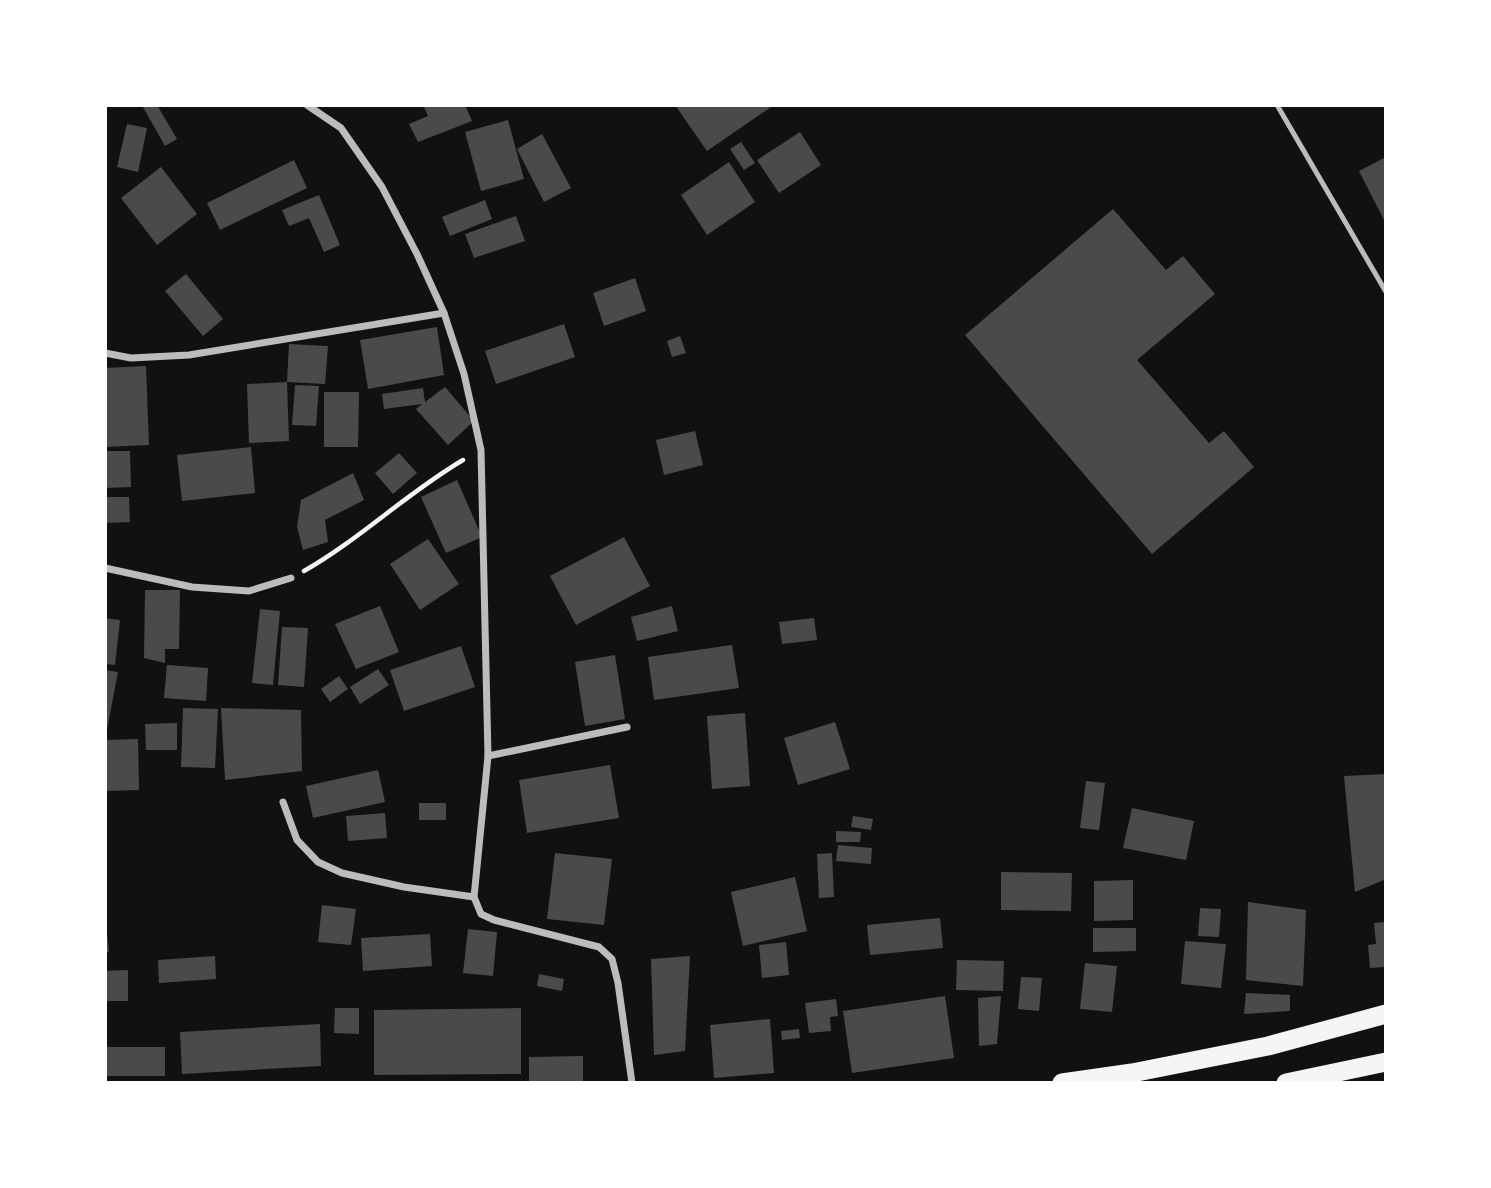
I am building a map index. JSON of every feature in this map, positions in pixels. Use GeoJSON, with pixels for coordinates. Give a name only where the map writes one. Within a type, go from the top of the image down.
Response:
{"type":"FeatureCollection","features":[{"type":"Feature","properties":{"kind":"highway"},"geometry":{"type":"LineString","coordinates":[[1062,1083],[1132,1073],[1268,1046],[1386,1014]]}},
{"type":"Feature","properties":{"kind":"highway"},"geometry":{"type":"LineString","coordinates":[[1286,1083],[1386,1062]]}},
{"type":"Feature","properties":{"kind":"street"},"geometry":{"type":"LineString","coordinates":[[307,105],[341,128],[383,187],[417,254],[444,313],[464,374],[481,450],[488,756],[474,897],[481,914],[494,920],[598,947],[612,959],[618,983],[632,1083]]}},
{"type":"Feature","properties":{"kind":"street"},"geometry":{"type":"LineString","coordinates":[[105,353],[131,358],[189,355],[444,313]]}},
{"type":"Feature","properties":{"kind":"street"},"geometry":{"type":"LineString","coordinates":[[105,568],[192,587],[249,591],[291,578]]}},
{"type":"Feature","properties":{"kind":"street"},"geometry":{"type":"LineString","coordinates":[[488,756],[627,727]]}},
{"type":"Feature","properties":{"kind":"street"},"geometry":{"type":"LineString","coordinates":[[283,802],[297,840],[318,862],[342,873],[404,887],[474,897]]}},
{"type":"Feature","properties":{"kind":"lane"},"geometry":{"type":"LineString","coordinates":[[1277,105],[1386,292]]}},
{"type":"Feature","properties":{"kind":"path"},"geometry":{"type":"LineString","coordinates":[[291,578],[336,552],[435,477],[481,450]]}},
{"type":"Feature","properties":{"kind":"building"},"geometry":{"type":"Polygon","coordinates":[[[157,105],[177,139],[165,146],[143,107],[157,105]]]}},
{"type":"Feature","properties":{"kind":"building"},"geometry":{"type":"Polygon","coordinates":[[[423,105],[465,105],[472,121],[418,142],[409,124],[428,116],[423,105]]]}},
{"type":"Feature","properties":{"kind":"building"},"geometry":{"type":"Polygon","coordinates":[[[675,105],[774,105],[707,151],[675,105]]]}},
{"type":"Feature","properties":{"kind":"building"},"geometry":{"type":"Polygon","coordinates":[[[508,120],[524,179],[481,191],[465,132],[508,120]]]}},
{"type":"Feature","properties":{"kind":"building"},"geometry":{"type":"Polygon","coordinates":[[[127,124],[147,128],[138,172],[117,167],[127,124]]]}},
{"type":"Feature","properties":{"kind":"building"},"geometry":{"type":"Polygon","coordinates":[[[800,132],[821,165],[779,193],[757,160],[800,132]]]}},
{"type":"Feature","properties":{"kind":"building"},"geometry":{"type":"Polygon","coordinates":[[[542,134],[571,188],[544,202],[517,149],[542,134]]]}},
{"type":"Feature","properties":{"kind":"building"},"geometry":{"type":"Polygon","coordinates":[[[741,142],[755,163],[744,170],[730,149],[741,142]]]}},
{"type":"Feature","properties":{"kind":"building"},"geometry":{"type":"Polygon","coordinates":[[[1386,157],[1386,224],[1359,171],[1386,157]]]}},
{"type":"Feature","properties":{"kind":"building"},"geometry":{"type":"Polygon","coordinates":[[[294,160],[307,188],[220,230],[207,203],[294,160]]]}},
{"type":"Feature","properties":{"kind":"building"},"geometry":{"type":"Polygon","coordinates":[[[729,162],[755,202],[707,235],[681,195],[729,162]]]}},
{"type":"Feature","properties":{"kind":"building"},"geometry":{"type":"Polygon","coordinates":[[[161,167],[197,214],[157,245],[121,198],[161,167]]]}},
{"type":"Feature","properties":{"kind":"building"},"geometry":{"type":"Polygon","coordinates":[[[319,195],[340,245],[324,252],[309,218],[289,226],[282,210],[319,195]]]}},
{"type":"Feature","properties":{"kind":"building"},"geometry":{"type":"Polygon","coordinates":[[[485,200],[492,219],[450,236],[442,217],[485,200]]]}},
{"type":"Feature","properties":{"kind":"building"},"geometry":{"type":"Polygon","coordinates":[[[1113,209],[1166,270],[1183,256],[1215,294],[1137,360],[1209,443],[1224,431],[1254,467],[1152,554],[965,335],[1113,209]]]}},
{"type":"Feature","properties":{"kind":"building"},"geometry":{"type":"Polygon","coordinates":[[[516,216],[525,241],[474,258],[465,234],[516,216]]]}},
{"type":"Feature","properties":{"kind":"building"},"geometry":{"type":"Polygon","coordinates":[[[186,274],[223,319],[203,336],[165,291],[186,274]]]}},
{"type":"Feature","properties":{"kind":"building"},"geometry":{"type":"Polygon","coordinates":[[[635,278],[646,311],[604,326],[593,293],[635,278]]]}},
{"type":"Feature","properties":{"kind":"building"},"geometry":{"type":"Polygon","coordinates":[[[564,324],[575,357],[496,384],[485,351],[564,324]]]}},
{"type":"Feature","properties":{"kind":"building"},"geometry":{"type":"Polygon","coordinates":[[[437,327],[444,375],[368,389],[360,340],[437,327]]]}},
{"type":"Feature","properties":{"kind":"building"},"geometry":{"type":"Polygon","coordinates":[[[680,336],[686,353],[672,357],[667,341],[680,336]]]}},
{"type":"Feature","properties":{"kind":"building"},"geometry":{"type":"Polygon","coordinates":[[[289,344],[328,346],[325,384],[287,382],[289,344]]]}},
{"type":"Feature","properties":{"kind":"building"},"geometry":{"type":"Polygon","coordinates":[[[146,366],[149,445],[105,447],[105,368],[146,366]]]}},
{"type":"Feature","properties":{"kind":"building"},"geometry":{"type":"Polygon","coordinates":[[[287,382],[289,441],[249,443],[247,384],[287,382]]]}},
{"type":"Feature","properties":{"kind":"building"},"geometry":{"type":"Polygon","coordinates":[[[295,385],[319,386],[316,426],[292,425],[295,385]]]}},
{"type":"Feature","properties":{"kind":"building"},"geometry":{"type":"Polygon","coordinates":[[[445,387],[474,421],[448,445],[416,409],[422,404],[384,409],[382,394],[423,388],[425,402],[445,387]]]}},
{"type":"Feature","properties":{"kind":"building"},"geometry":{"type":"Polygon","coordinates":[[[324,392],[359,392],[358,447],[324,447],[324,392]]]}},
{"type":"Feature","properties":{"kind":"building"},"geometry":{"type":"Polygon","coordinates":[[[695,431],[703,465],[664,475],[656,440],[695,431]]]}},
{"type":"Feature","properties":{"kind":"building"},"geometry":{"type":"Polygon","coordinates":[[[251,447],[255,493],[182,501],[177,455],[251,447]]]}},
{"type":"Feature","properties":{"kind":"building"},"geometry":{"type":"Polygon","coordinates":[[[105,451],[130,451],[131,487],[105,488],[105,451]]]}},
{"type":"Feature","properties":{"kind":"building"},"geometry":{"type":"Polygon","coordinates":[[[399,453],[417,473],[393,494],[375,473],[399,453]]]}},
{"type":"Feature","properties":{"kind":"building"},"geometry":{"type":"Polygon","coordinates":[[[353,473],[364,500],[325,520],[328,542],[303,550],[297,527],[301,500],[353,473]]]}},
{"type":"Feature","properties":{"kind":"building"},"geometry":{"type":"Polygon","coordinates":[[[457,480],[482,537],[446,553],[421,497],[457,480]]]}},
{"type":"Feature","properties":{"kind":"building"},"geometry":{"type":"Polygon","coordinates":[[[105,497],[129,497],[130,522],[105,523],[105,497]]]}},
{"type":"Feature","properties":{"kind":"building"},"geometry":{"type":"Polygon","coordinates":[[[624,537],[650,586],[576,625],[550,576],[624,537]]]}},
{"type":"Feature","properties":{"kind":"building"},"geometry":{"type":"Polygon","coordinates":[[[428,539],[459,584],[420,610],[390,564],[428,539]]]}},
{"type":"Feature","properties":{"kind":"building"},"geometry":{"type":"Polygon","coordinates":[[[145,590],[180,590],[179,649],[165,649],[165,663],[144,658],[145,590]]]}},
{"type":"Feature","properties":{"kind":"building"},"geometry":{"type":"Polygon","coordinates":[[[380,606],[399,652],[356,669],[335,624],[380,606]]]}},
{"type":"Feature","properties":{"kind":"building"},"geometry":{"type":"Polygon","coordinates":[[[672,606],[678,631],[637,641],[631,617],[672,606]]]}},
{"type":"Feature","properties":{"kind":"building"},"geometry":{"type":"Polygon","coordinates":[[[260,609],[280,611],[273,685],[252,683],[260,609]]]}},
{"type":"Feature","properties":{"kind":"building"},"geometry":{"type":"Polygon","coordinates":[[[105,618],[120,620],[115,665],[105,664],[105,618]]]}},
{"type":"Feature","properties":{"kind":"building"},"geometry":{"type":"Polygon","coordinates":[[[814,618],[817,640],[782,644],[779,622],[814,618]]]}},
{"type":"Feature","properties":{"kind":"building"},"geometry":{"type":"Polygon","coordinates":[[[282,627],[308,628],[304,687],[278,685],[282,627]]]}},
{"type":"Feature","properties":{"kind":"building"},"geometry":{"type":"Polygon","coordinates":[[[732,645],[739,688],[654,700],[648,657],[732,645]]]}},
{"type":"Feature","properties":{"kind":"building"},"geometry":{"type":"Polygon","coordinates":[[[461,646],[475,687],[404,711],[390,670],[461,646]]]}},
{"type":"Feature","properties":{"kind":"building"},"geometry":{"type":"Polygon","coordinates":[[[615,655],[625,719],[585,726],[575,662],[615,655]]]}},
{"type":"Feature","properties":{"kind":"building"},"geometry":{"type":"Polygon","coordinates":[[[167,665],[208,668],[206,701],[164,698],[167,665]]]}},
{"type":"Feature","properties":{"kind":"building"},"geometry":{"type":"Polygon","coordinates":[[[378,669],[389,685],[360,704],[350,687],[378,669]]]}},
{"type":"Feature","properties":{"kind":"building"},"geometry":{"type":"Polygon","coordinates":[[[105,670],[118,672],[106,735],[105,735],[105,670]]]}},
{"type":"Feature","properties":{"kind":"building"},"geometry":{"type":"Polygon","coordinates":[[[339,676],[348,689],[330,702],[321,689],[339,676]]]}},
{"type":"Feature","properties":{"kind":"building"},"geometry":{"type":"Polygon","coordinates":[[[183,708],[218,709],[215,768],[181,767],[183,708]]]}},
{"type":"Feature","properties":{"kind":"building"},"geometry":{"type":"Polygon","coordinates":[[[221,708],[301,710],[302,771],[225,780],[221,708]]]}},
{"type":"Feature","properties":{"kind":"building"},"geometry":{"type":"Polygon","coordinates":[[[745,713],[750,786],[712,789],[707,716],[745,713]]]}},
{"type":"Feature","properties":{"kind":"building"},"geometry":{"type":"Polygon","coordinates":[[[835,722],[850,769],[798,785],[784,738],[835,722]]]}},
{"type":"Feature","properties":{"kind":"building"},"geometry":{"type":"Polygon","coordinates":[[[177,723],[177,750],[146,750],[145,724],[177,723]]]}},
{"type":"Feature","properties":{"kind":"building"},"geometry":{"type":"Polygon","coordinates":[[[138,739],[139,790],[105,791],[105,740],[138,739]]]}},
{"type":"Feature","properties":{"kind":"building"},"geometry":{"type":"Polygon","coordinates":[[[610,765],[619,818],[527,833],[519,780],[610,765]]]}},
{"type":"Feature","properties":{"kind":"building"},"geometry":{"type":"Polygon","coordinates":[[[378,770],[385,802],[313,818],[306,786],[378,770]]]}},
{"type":"Feature","properties":{"kind":"building"},"geometry":{"type":"Polygon","coordinates":[[[1386,774],[1386,879],[1355,892],[1344,776],[1386,774]]]}},
{"type":"Feature","properties":{"kind":"building"},"geometry":{"type":"Polygon","coordinates":[[[1086,781],[1105,783],[1099,830],[1080,828],[1086,781]]]}},
{"type":"Feature","properties":{"kind":"building"},"geometry":{"type":"Polygon","coordinates":[[[419,803],[446,803],[446,820],[419,820],[419,803]]]}},
{"type":"Feature","properties":{"kind":"building"},"geometry":{"type":"Polygon","coordinates":[[[1132,808],[1194,821],[1186,860],[1123,848],[1132,808]]]}},
{"type":"Feature","properties":{"kind":"building"},"geometry":{"type":"Polygon","coordinates":[[[385,813],[387,838],[348,841],[346,816],[385,813]]]}},
{"type":"Feature","properties":{"kind":"building"},"geometry":{"type":"Polygon","coordinates":[[[853,816],[873,819],[871,830],[851,827],[853,816]]]}},
{"type":"Feature","properties":{"kind":"building"},"geometry":{"type":"Polygon","coordinates":[[[836,831],[861,832],[860,842],[836,842],[836,831]]]}},
{"type":"Feature","properties":{"kind":"building"},"geometry":{"type":"Polygon","coordinates":[[[838,845],[872,848],[871,864],[836,861],[838,845]]]}},
{"type":"Feature","properties":{"kind":"building"},"geometry":{"type":"Polygon","coordinates":[[[555,853],[612,859],[604,925],[547,919],[555,853]]]}},
{"type":"Feature","properties":{"kind":"building"},"geometry":{"type":"Polygon","coordinates":[[[832,853],[834,897],[819,898],[817,854],[832,853]]]}},
{"type":"Feature","properties":{"kind":"building"},"geometry":{"type":"Polygon","coordinates":[[[1001,872],[1072,873],[1071,911],[1001,910],[1001,872]]]}},
{"type":"Feature","properties":{"kind":"building"},"geometry":{"type":"Polygon","coordinates":[[[795,877],[807,931],[743,946],[731,892],[795,877]]]}},
{"type":"Feature","properties":{"kind":"building"},"geometry":{"type":"Polygon","coordinates":[[[1133,880],[1133,920],[1094,921],[1094,881],[1133,880]]]}},
{"type":"Feature","properties":{"kind":"building"},"geometry":{"type":"Polygon","coordinates":[[[1248,902],[1306,910],[1303,986],[1246,980],[1248,902]]]}},
{"type":"Feature","properties":{"kind":"building"},"geometry":{"type":"Polygon","coordinates":[[[322,905],[356,909],[351,945],[318,942],[322,905]]]}},
{"type":"Feature","properties":{"kind":"building"},"geometry":{"type":"Polygon","coordinates":[[[1200,908],[1221,909],[1219,937],[1198,936],[1200,908]]]}},
{"type":"Feature","properties":{"kind":"building"},"geometry":{"type":"Polygon","coordinates":[[[940,918],[943,948],[870,955],[867,925],[940,918]]]}},
{"type":"Feature","properties":{"kind":"building"},"geometry":{"type":"Polygon","coordinates":[[[1386,922],[1386,967],[1370,968],[1368,945],[1376,944],[1374,923],[1386,922]]]}},
{"type":"Feature","properties":{"kind":"building"},"geometry":{"type":"Polygon","coordinates":[[[1093,928],[1136,928],[1136,951],[1093,952],[1093,928]]]}},
{"type":"Feature","properties":{"kind":"building"},"geometry":{"type":"Polygon","coordinates":[[[468,929],[497,932],[493,976],[463,973],[468,929]]]}},
{"type":"Feature","properties":{"kind":"building"},"geometry":{"type":"Polygon","coordinates":[[[105,934],[109,952],[105,953],[105,934]]]}},
{"type":"Feature","properties":{"kind":"building"},"geometry":{"type":"Polygon","coordinates":[[[430,934],[432,966],[363,971],[361,938],[430,934]]]}},
{"type":"Feature","properties":{"kind":"building"},"geometry":{"type":"Polygon","coordinates":[[[1185,941],[1226,944],[1221,988],[1181,984],[1185,941]]]}},
{"type":"Feature","properties":{"kind":"building"},"geometry":{"type":"Polygon","coordinates":[[[786,942],[789,975],[762,978],[759,945],[786,942]]]}},
{"type":"Feature","properties":{"kind":"building"},"geometry":{"type":"Polygon","coordinates":[[[215,956],[216,979],[159,983],[158,960],[215,956]]]}},
{"type":"Feature","properties":{"kind":"building"},"geometry":{"type":"Polygon","coordinates":[[[690,956],[685,1051],[654,1055],[651,959],[690,956]]]}},
{"type":"Feature","properties":{"kind":"building"},"geometry":{"type":"Polygon","coordinates":[[[957,960],[1004,961],[1003,991],[956,990],[957,960]]]}},
{"type":"Feature","properties":{"kind":"building"},"geometry":{"type":"Polygon","coordinates":[[[1085,963],[1117,966],[1112,1012],[1080,1009],[1085,963]]]}},
{"type":"Feature","properties":{"kind":"building"},"geometry":{"type":"Polygon","coordinates":[[[128,970],[128,1001],[105,1001],[105,971],[128,970]]]}},
{"type":"Feature","properties":{"kind":"building"},"geometry":{"type":"Polygon","coordinates":[[[539,974],[564,979],[562,991],[537,986],[539,974]]]}},
{"type":"Feature","properties":{"kind":"building"},"geometry":{"type":"Polygon","coordinates":[[[1021,977],[1042,978],[1039,1011],[1018,1009],[1021,977]]]}},
{"type":"Feature","properties":{"kind":"building"},"geometry":{"type":"Polygon","coordinates":[[[1246,993],[1290,995],[1290,1011],[1244,1014],[1246,993]]]}},
{"type":"Feature","properties":{"kind":"building"},"geometry":{"type":"Polygon","coordinates":[[[945,996],[954,1058],[852,1073],[843,1011],[945,996]]]}},
{"type":"Feature","properties":{"kind":"building"},"geometry":{"type":"Polygon","coordinates":[[[1001,996],[997,1044],[979,1046],[978,998],[1001,996]]]}},
{"type":"Feature","properties":{"kind":"building"},"geometry":{"type":"Polygon","coordinates":[[[836,999],[838,1016],[830,1017],[831,1031],[809,1033],[805,1003],[836,999]]]}},
{"type":"Feature","properties":{"kind":"building"},"geometry":{"type":"Polygon","coordinates":[[[335,1008],[359,1008],[359,1034],[334,1033],[335,1008]]]}},
{"type":"Feature","properties":{"kind":"building"},"geometry":{"type":"Polygon","coordinates":[[[521,1008],[521,1074],[374,1075],[374,1010],[521,1008]]]}},
{"type":"Feature","properties":{"kind":"building"},"geometry":{"type":"Polygon","coordinates":[[[770,1019],[774,1073],[714,1078],[710,1025],[770,1019]]]}},
{"type":"Feature","properties":{"kind":"building"},"geometry":{"type":"Polygon","coordinates":[[[320,1024],[321,1066],[182,1074],[180,1032],[320,1024]]]}},
{"type":"Feature","properties":{"kind":"building"},"geometry":{"type":"Polygon","coordinates":[[[799,1029],[800,1038],[782,1040],[781,1031],[799,1029]]]}},
{"type":"Feature","properties":{"kind":"building"},"geometry":{"type":"Polygon","coordinates":[[[107,1047],[165,1047],[165,1076],[107,1076],[107,1047]]]}},
{"type":"Feature","properties":{"kind":"building"},"geometry":{"type":"Polygon","coordinates":[[[583,1056],[583,1083],[529,1083],[529,1057],[583,1056]]]}}]}
